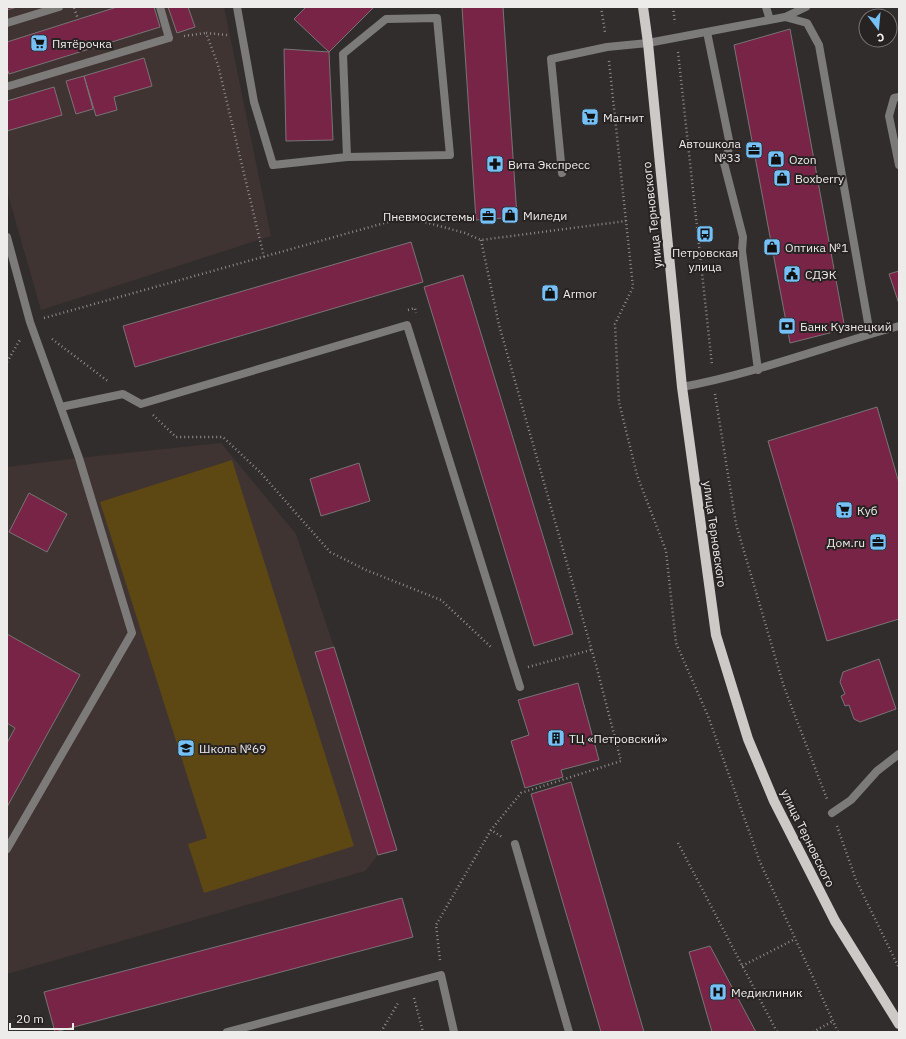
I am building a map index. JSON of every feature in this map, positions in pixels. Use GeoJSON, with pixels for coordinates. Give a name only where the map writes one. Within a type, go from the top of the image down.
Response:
{"type":"FeatureCollection","features":[{"type":"Feature","properties":{"kind":"main road","name":"улица Терновского"},"geometry":{"type":"LineString","coordinates":[[643,7],[648,43],[682,387],[716,635],[748,739],[774,801],[835,921],[899,1024]]}},
{"type":"Feature","properties":{"kind":"lane"},"geometry":{"type":"LineString","coordinates":[[7,23],[59,7]]}},
{"type":"Feature","properties":{"kind":"lane"},"geometry":{"type":"LineString","coordinates":[[9,86],[169,38],[160,7]]}},
{"type":"Feature","properties":{"kind":"lane"},"geometry":{"type":"LineString","coordinates":[[237,7],[254,102],[273,165],[347,157],[450,155],[437,18],[386,20],[343,54],[347,157]]}},
{"type":"Feature","properties":{"kind":"lane"},"geometry":{"type":"LineString","coordinates":[[766,7],[770,20]]}},
{"type":"Feature","properties":{"kind":"lane"},"geometry":{"type":"LineString","coordinates":[[562,173],[551,59],[607,47],[648,43],[785,17],[806,7]]}},
{"type":"Feature","properties":{"kind":"lane"},"geometry":{"type":"LineString","coordinates":[[785,17],[807,23],[819,45],[870,334]]}},
{"type":"Feature","properties":{"kind":"lane"},"geometry":{"type":"LineString","coordinates":[[707,32],[730,145],[724,163],[743,237],[742,251],[758,370]]}},
{"type":"Feature","properties":{"kind":"lane"},"geometry":{"type":"LineString","coordinates":[[899,97],[894,98],[889,116],[899,165]]}},
{"type":"Feature","properties":{"kind":"lane"},"geometry":{"type":"LineString","coordinates":[[7,238],[30,322],[62,407],[132,633],[7,849]]}},
{"type":"Feature","properties":{"kind":"lane"},"geometry":{"type":"LineString","coordinates":[[62,407],[123,394],[141,404],[407,325],[520,687]]}},
{"type":"Feature","properties":{"kind":"lane"},"geometry":{"type":"LineString","coordinates":[[682,387],[758,370],[899,326]]}},
{"type":"Feature","properties":{"kind":"lane"},"geometry":{"type":"LineString","coordinates":[[832,813],[851,800],[877,771],[899,754]]}},
{"type":"Feature","properties":{"kind":"lane"},"geometry":{"type":"LineString","coordinates":[[515,844],[569,1032]]}},
{"type":"Feature","properties":{"kind":"lane"},"geometry":{"type":"LineString","coordinates":[[227,1032],[441,975],[454,1032]]}},
{"type":"Feature","properties":{"kind":"path"},"geometry":{"type":"LineString","coordinates":[[74,7],[78,19]]}},
{"type":"Feature","properties":{"kind":"path"},"geometry":{"type":"LineString","coordinates":[[601,7],[607,47],[633,287],[615,324],[619,402],[637,475],[666,551],[676,644],[708,716],[760,862],[838,1032]]}},
{"type":"Feature","properties":{"kind":"path"},"geometry":{"type":"LineString","coordinates":[[673,7],[713,381],[736,524],[784,687],[856,880],[899,968]]}},
{"type":"Feature","properties":{"kind":"path"},"geometry":{"type":"LineString","coordinates":[[169,38],[206,33],[232,35]]}},
{"type":"Feature","properties":{"kind":"path"},"geometry":{"type":"LineString","coordinates":[[206,33],[218,65],[264,257]]}},
{"type":"Feature","properties":{"kind":"path"},"geometry":{"type":"LineString","coordinates":[[7,362],[30,322],[406,217],[466,233],[481,240],[626,221]]}},
{"type":"Feature","properties":{"kind":"path"},"geometry":{"type":"LineString","coordinates":[[441,975],[436,925],[491,830],[521,793],[621,761],[499,325],[481,240]]}},
{"type":"Feature","properties":{"kind":"path"},"geometry":{"type":"LineString","coordinates":[[407,310],[415,308],[417,315]]}},
{"type":"Feature","properties":{"kind":"path"},"geometry":{"type":"LineString","coordinates":[[30,322],[123,394]]}},
{"type":"Feature","properties":{"kind":"path"},"geometry":{"type":"LineString","coordinates":[[141,404],[176,437],[223,437],[260,472],[330,552],[366,570],[441,600],[492,647]]}},
{"type":"Feature","properties":{"kind":"path"},"geometry":{"type":"LineString","coordinates":[[524,668],[591,650]]}},
{"type":"Feature","properties":{"kind":"path"},"geometry":{"type":"LineString","coordinates":[[491,830],[515,844]]}},
{"type":"Feature","properties":{"kind":"path"},"geometry":{"type":"LineString","coordinates":[[678,843],[777,1032]]}},
{"type":"Feature","properties":{"kind":"path"},"geometry":{"type":"LineString","coordinates":[[742,966],[795,939]]}},
{"type":"Feature","properties":{"kind":"path"},"geometry":{"type":"LineString","coordinates":[[408,1000],[414,998],[419,993]]}},
{"type":"Feature","properties":{"kind":"path"},"geometry":{"type":"LineString","coordinates":[[414,998],[423,1032]]}},
{"type":"Feature","properties":{"kind":"path"},"geometry":{"type":"LineString","coordinates":[[381,1032],[398,1004],[403,1002]]}},
{"type":"Feature","properties":{"kind":"path"},"geometry":{"type":"LineString","coordinates":[[813,1032],[833,1021]]}},
{"type":"Feature","properties":{"kind":"shaded area"},"geometry":{"type":"Polygon","coordinates":[[[7,7],[224,7],[271,236],[41,310],[7,191],[7,7]]]}},
{"type":"Feature","properties":{"kind":"shaded area","name":"Школа №69"},"geometry":{"type":"Polygon","coordinates":[[[221,443],[296,534],[334,647],[397,850],[378,855],[365,871],[7,974],[7,467],[221,443]]]}},
{"type":"Feature","properties":{"kind":"shaded area"},"geometry":{"type":"Polygon","coordinates":[[[232,460],[354,846],[204,893],[188,844],[207,838],[100,502],[232,460]]]}},
{"type":"Feature","properties":{"kind":"building"},"geometry":{"type":"Polygon","coordinates":[[[7,7],[17,7],[7,10],[7,7]]]}},
{"type":"Feature","properties":{"kind":"building"},"geometry":{"type":"Polygon","coordinates":[[[117,7],[154,7],[160,27],[9,74],[7,68],[7,42],[117,7]]]}},
{"type":"Feature","properties":{"kind":"building"},"geometry":{"type":"Polygon","coordinates":[[[168,7],[188,7],[195,27],[177,33],[168,7]]]}},
{"type":"Feature","properties":{"kind":"building"},"geometry":{"type":"Polygon","coordinates":[[[306,7],[374,7],[329,52],[294,19],[306,7]]]}},
{"type":"Feature","properties":{"kind":"building"},"geometry":{"type":"Polygon","coordinates":[[[462,7],[503,7],[517,217],[476,220],[462,7]]]}},
{"type":"Feature","properties":{"kind":"building"},"geometry":{"type":"Polygon","coordinates":[[[790,29],[845,329],[790,343],[734,45],[790,29]]]}},
{"type":"Feature","properties":{"kind":"building"},"geometry":{"type":"Polygon","coordinates":[[[284,49],[329,52],[333,140],[286,141],[284,49]]]}},
{"type":"Feature","properties":{"kind":"building"},"geometry":{"type":"Polygon","coordinates":[[[144,58],[152,86],[114,97],[117,110],[96,116],[84,76],[144,58]]]}},
{"type":"Feature","properties":{"kind":"building"},"geometry":{"type":"Polygon","coordinates":[[[84,76],[93,109],[76,114],[66,81],[84,76]]]}},
{"type":"Feature","properties":{"kind":"building"},"geometry":{"type":"Polygon","coordinates":[[[54,87],[62,115],[7,131],[7,101],[54,87]]]}},
{"type":"Feature","properties":{"kind":"building"},"geometry":{"type":"Polygon","coordinates":[[[411,242],[423,282],[135,367],[123,326],[411,242]]]}},
{"type":"Feature","properties":{"kind":"building"},"geometry":{"type":"Polygon","coordinates":[[[899,271],[899,304],[889,274],[899,271]]]}},
{"type":"Feature","properties":{"kind":"building"},"geometry":{"type":"Polygon","coordinates":[[[463,275],[573,634],[534,646],[424,287],[463,275]]]}},
{"type":"Feature","properties":{"kind":"building","name":"Куб"},"geometry":{"type":"Polygon","coordinates":[[[877,407],[899,483],[899,619],[827,641],[768,441],[877,407]]]}},
{"type":"Feature","properties":{"kind":"building"},"geometry":{"type":"Polygon","coordinates":[[[359,463],[370,501],[321,516],[310,479],[359,463]]]}},
{"type":"Feature","properties":{"kind":"building"},"geometry":{"type":"Polygon","coordinates":[[[29,493],[67,514],[47,552],[9,532],[29,493]]]}},
{"type":"Feature","properties":{"kind":"building"},"geometry":{"type":"Polygon","coordinates":[[[7,634],[80,675],[7,807],[7,743],[15,728],[7,723],[7,634]]]}},
{"type":"Feature","properties":{"kind":"building"},"geometry":{"type":"Polygon","coordinates":[[[334,647],[397,850],[378,855],[315,652],[334,647]]]}},
{"type":"Feature","properties":{"kind":"building"},"geometry":{"type":"Polygon","coordinates":[[[879,659],[896,709],[860,722],[854,719],[849,705],[845,706],[841,696],[845,694],[840,682],[843,672],[879,659]]]}},
{"type":"Feature","properties":{"kind":"building","name":"ТЦ «Петровский»"},"geometry":{"type":"Polygon","coordinates":[[[578,683],[599,760],[561,770],[563,777],[525,788],[511,741],[529,735],[518,700],[578,683]]]}},
{"type":"Feature","properties":{"kind":"building"},"geometry":{"type":"Polygon","coordinates":[[[571,782],[644,1032],[601,1032],[531,794],[571,782]]]}},
{"type":"Feature","properties":{"kind":"building"},"geometry":{"type":"Polygon","coordinates":[[[402,898],[413,937],[55,1032],[44,992],[402,898]]]}},
{"type":"Feature","properties":{"kind":"building","name":"Медиклиник"},"geometry":{"type":"Polygon","coordinates":[[[710,946],[756,1032],[712,1032],[689,952],[710,946]]]}},
{"type":"Feature","properties":{"kind":"place","name":"Пятёрочка"},"geometry":{"type":"Point","coordinates":[39,43]}},
{"type":"Feature","properties":{"kind":"place","name":"Магнит"},"geometry":{"type":"Point","coordinates":[590,117]}},
{"type":"Feature","properties":{"kind":"place","name":"Автошкола №33"},"geometry":{"type":"Point","coordinates":[754,150]}},
{"type":"Feature","properties":{"kind":"place","name":"Ozon"},"geometry":{"type":"Point","coordinates":[776,159]}},
{"type":"Feature","properties":{"kind":"place","name":"Вита Экспресс"},"geometry":{"type":"Point","coordinates":[495,164]}},
{"type":"Feature","properties":{"kind":"place","name":"Boxberry"},"geometry":{"type":"Point","coordinates":[782,178]}},
{"type":"Feature","properties":{"kind":"place","name":"Миледи"},"geometry":{"type":"Point","coordinates":[510,215]}},
{"type":"Feature","properties":{"kind":"place","name":"Пневмосистемы"},"geometry":{"type":"Point","coordinates":[488,216]}},
{"type":"Feature","properties":{"kind":"place","name":"Петровская улица"},"geometry":{"type":"Point","coordinates":[705,234]}},
{"type":"Feature","properties":{"kind":"place","name":"Оптика №1"},"geometry":{"type":"Point","coordinates":[772,247]}},
{"type":"Feature","properties":{"kind":"place","name":"СДЭК"},"geometry":{"type":"Point","coordinates":[792,274]}},
{"type":"Feature","properties":{"kind":"place","name":"Armor"},"geometry":{"type":"Point","coordinates":[550,293]}},
{"type":"Feature","properties":{"kind":"place","name":"Банк Кузнецкий"},"geometry":{"type":"Point","coordinates":[787,326]}},
{"type":"Feature","properties":{"kind":"place","name":"Куб"},"geometry":{"type":"Point","coordinates":[844,510]}},
{"type":"Feature","properties":{"kind":"place","name":"Дом.ru"},"geometry":{"type":"Point","coordinates":[878,542]}},
{"type":"Feature","properties":{"kind":"place","name":"ТЦ «Петровский»"},"geometry":{"type":"Point","coordinates":[556,738]}},
{"type":"Feature","properties":{"kind":"place","name":"Школа №69"},"geometry":{"type":"Point","coordinates":[186,748]}},
{"type":"Feature","properties":{"kind":"place","name":"Медиклиник"},"geometry":{"type":"Point","coordinates":[718,992]}}]}
